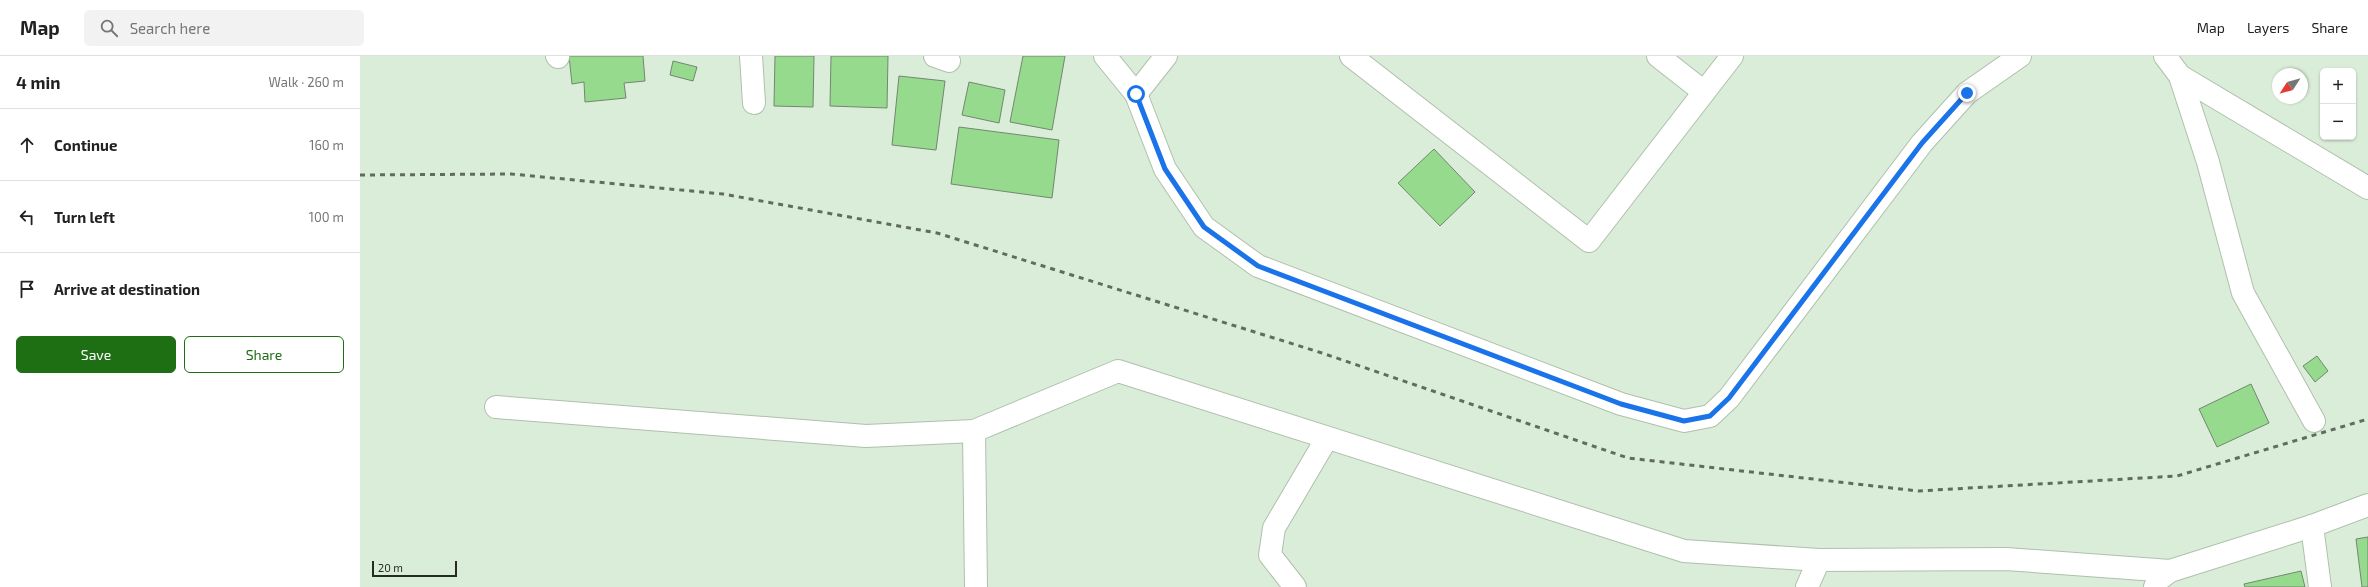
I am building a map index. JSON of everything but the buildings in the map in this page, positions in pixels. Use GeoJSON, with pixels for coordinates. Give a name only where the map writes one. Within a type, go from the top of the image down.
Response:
{"type":"FeatureCollection","features":[{"type":"Feature","properties":{"kind":"street"},"geometry":{"type":"LineString","coordinates":[[751,56],[754,103]]}},
{"type":"Feature","properties":{"kind":"street"},"geometry":{"type":"LineString","coordinates":[[1105,56],[1136,94],[1165,169],[1204,227],[1258,266],[1621,404],[1684,421],[1710,416],[1729,398],[1922,143],[1967,93],[2020,56]]}},
{"type":"Feature","properties":{"kind":"street"},"geometry":{"type":"LineString","coordinates":[[1136,94],[1166,56]]}},
{"type":"Feature","properties":{"kind":"street"},"geometry":{"type":"LineString","coordinates":[[1351,56],[1589,241],[1732,56]]}},
{"type":"Feature","properties":{"kind":"street"},"geometry":{"type":"LineString","coordinates":[[1658,56],[1704,92]]}},
{"type":"Feature","properties":{"kind":"street"},"geometry":{"type":"LineString","coordinates":[[2165,56],[2180,76],[2208,162],[2243,293],[2314,421]]}},
{"type":"Feature","properties":{"kind":"street"},"geometry":{"type":"LineString","coordinates":[[2180,76],[2368,188]]}},
{"type":"Feature","properties":{"kind":"street"},"geometry":{"type":"LineString","coordinates":[[496,407],[866,436],[974,431],[1118,371],[1684,551],[1819,560],[2006,559],[2170,571]]}},
{"type":"Feature","properties":{"kind":"street"},"geometry":{"type":"LineString","coordinates":[[974,431],[976,587]]}},
{"type":"Feature","properties":{"kind":"street"},"geometry":{"type":"LineString","coordinates":[[1295,587],[1270,554],[1274,528],[1327,438]]}},
{"type":"Feature","properties":{"kind":"street"},"geometry":{"type":"LineString","coordinates":[[2155,587],[2158,580],[2170,571],[2312,526],[2368,505]]}},
{"type":"Feature","properties":{"kind":"street"},"geometry":{"type":"LineString","coordinates":[[2312,526],[2320,587]]}},
{"type":"Feature","properties":{"kind":"street"},"geometry":{"type":"LineString","coordinates":[[1807,587],[1819,560]]}},
{"type":"Feature","properties":{"kind":"railway"},"geometry":{"type":"LineString","coordinates":[[360,175],[511,174],[723,194],[937,233],[1322,353],[1628,458],[1918,491],[2177,476],[2368,419]]}},
{"type":"Feature","properties":{"kind":"route"},"geometry":{"type":"LineString","coordinates":[[1136,94],[1165,169],[1204,227],[1258,266],[1621,404],[1684,421],[1710,416],[1729,398],[1889,189],[1922,143],[1967,93]]}}]}
